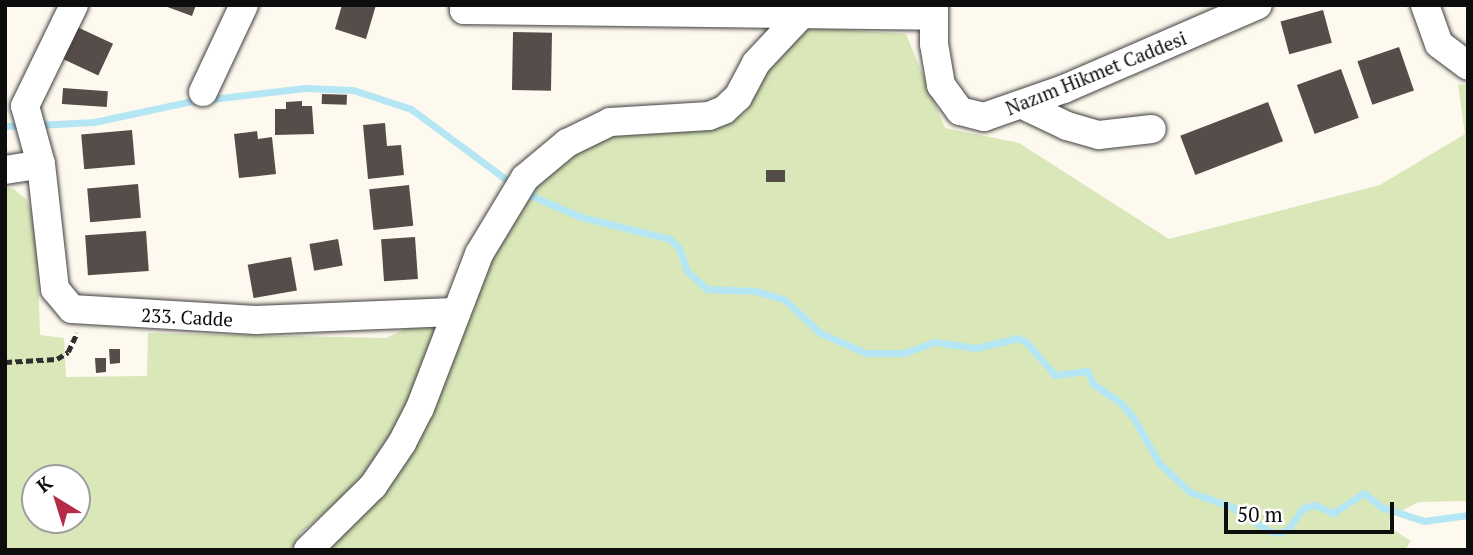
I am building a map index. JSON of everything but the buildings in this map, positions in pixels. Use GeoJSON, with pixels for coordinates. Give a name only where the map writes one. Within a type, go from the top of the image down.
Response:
{"type":"FeatureCollection","features":[{"type":"Feature","properties":{"kind":"street"},"geometry":{"type":"LineString","coordinates":[[74,5],[25,106],[41,164],[55,289],[62,300],[79,311]]}},
{"type":"Feature","properties":{"kind":"street"},"geometry":{"type":"LineString","coordinates":[[203,92],[244,5]]}},
{"type":"Feature","properties":{"kind":"street","name":"Nazım Hikmet Caddesi"},"geometry":{"type":"LineString","coordinates":[[934,11],[936,66],[948,100],[970,116],[984,117],[1023,104],[1258,5]]}},
{"type":"Feature","properties":{"kind":"street"},"geometry":{"type":"LineString","coordinates":[[1425,5],[1439,44],[1468,66]]}},
{"type":"Feature","properties":{"kind":"street"},"geometry":{"type":"LineString","coordinates":[[464,8],[801,15],[934,11]]}},
{"type":"Feature","properties":{"kind":"street"},"geometry":{"type":"LineString","coordinates":[[308,550],[373,486],[396,453],[420,408],[454,312],[503,209],[525,178],[590,129],[610,122],[709,116],[724,110],[738,97],[756,63],[801,15]]}},
{"type":"Feature","properties":{"kind":"street"},"geometry":{"type":"LineString","coordinates":[[1023,104],[1066,126],[1099,135],[1152,129]]}},
{"type":"Feature","properties":{"kind":"street"},"geometry":{"type":"LineString","coordinates":[[5,170],[41,164]]}},
{"type":"Feature","properties":{"kind":"street","name":"233. Cadde"},"geometry":{"type":"LineString","coordinates":[[79,311],[256,320],[454,312]]}},
{"type":"Feature","properties":{"kind":"path"},"geometry":{"type":"LineString","coordinates":[[5,362],[57,359],[68,352],[76,339],[79,311]]}},
{"type":"Feature","properties":{"kind":"green space"},"geometry":{"type":"Polygon","coordinates":[[[803,27],[906,34],[945,128],[1019,143],[1169,239],[1380,185],[1465,134],[1458,85],[1468,84],[1468,501],[1418,502],[1390,517],[1389,527],[1411,541],[1405,550],[320,550],[410,456],[478,277],[535,180],[600,136],[723,126],[746,112],[768,71],[803,27]]]}},
{"type":"Feature","properties":{"kind":"green space"},"geometry":{"type":"Polygon","coordinates":[[[5,187],[14,189],[27,200],[36,225],[40,335],[64,338],[66,377],[147,376],[148,333],[386,338],[413,325],[440,323],[421,376],[375,468],[301,533],[291,550],[5,550],[5,187]]]}},
{"type":"Feature","properties":{"kind":"waterway"},"geometry":{"type":"LineString","coordinates":[[37,125],[94,122],[187,102],[305,88],[353,90],[411,109],[515,186]]}},
{"type":"Feature","properties":{"kind":"waterway"},"geometry":{"type":"LineString","coordinates":[[5,126],[26,125]]}},
{"type":"Feature","properties":{"kind":"waterway"},"geometry":{"type":"LineString","coordinates":[[525,193],[581,217],[670,239],[679,248],[687,271],[707,289],[756,291],[785,300],[820,333],[866,353],[904,353],[935,342],[976,348],[1018,338],[1026,342],[1055,375],[1087,371],[1093,384],[1121,403],[1134,419],[1159,463],[1190,492],[1232,507],[1269,531],[1280,533],[1289,528],[1303,508],[1315,505],[1333,513],[1364,493],[1381,507],[1424,521],[1468,515]]}}]}
